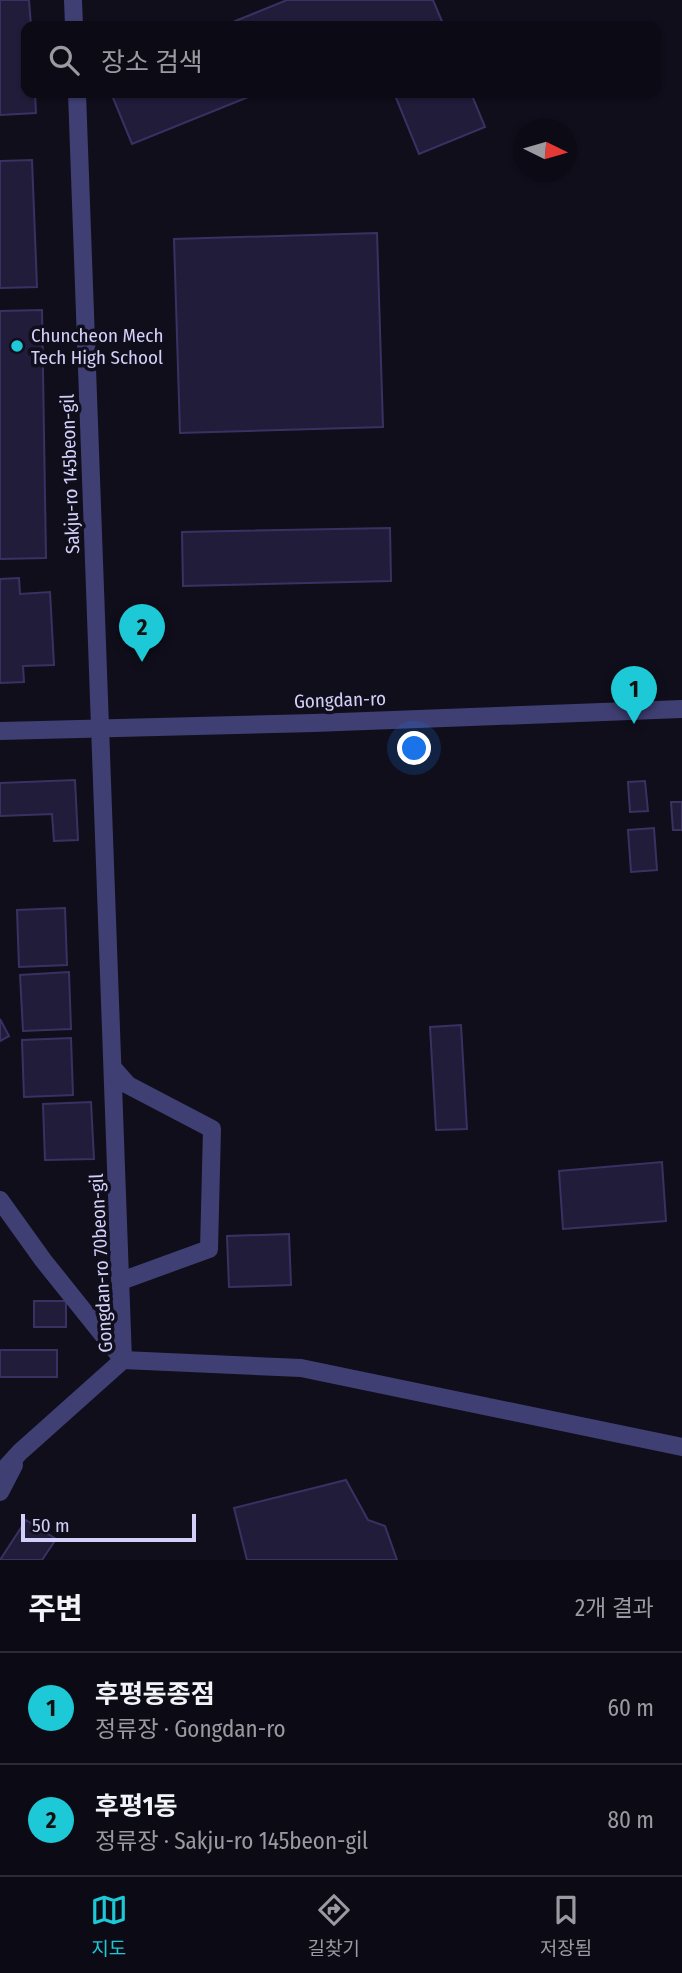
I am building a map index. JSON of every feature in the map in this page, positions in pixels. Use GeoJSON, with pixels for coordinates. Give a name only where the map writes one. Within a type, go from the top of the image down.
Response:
{"type":"FeatureCollection","features":[{"type":"Feature","properties":{"kind":"street"},"geometry":{"type":"LineString","coordinates":[[73,0],[74,21]]}},
{"type":"Feature","properties":{"kind":"street","name":"Sakju-ro 145beon-gil"},"geometry":{"type":"LineString","coordinates":[[77,98],[100,727]]}},
{"type":"Feature","properties":{"kind":"street","name":"Gongdan-ro"},"geometry":{"type":"LineString","coordinates":[[0,731],[314,723],[682,709]]}},
{"type":"Feature","properties":{"kind":"street","name":"Gongdan-ro 70beon-gil"},"geometry":{"type":"LineString","coordinates":[[100,727],[124,1360],[301,1368],[682,1447]]}},
{"type":"Feature","properties":{"kind":"street"},"geometry":{"type":"LineString","coordinates":[[113,1068],[128,1085],[212,1129],[209,1250],[121,1281]]}},
{"type":"Feature","properties":{"kind":"street"},"geometry":{"type":"LineString","coordinates":[[0,1200],[43,1260],[124,1360],[20,1452],[0,1474]]}},
{"type":"Feature","properties":{"kind":"street"},"geometry":{"type":"LineString","coordinates":[[0,1492],[20,1452]]}},
{"type":"Feature","properties":{"kind":"building"},"geometry":{"type":"Polygon","coordinates":[[[0,0],[29,0],[31,21],[21,21],[21,98],[35,98],[36,113],[0,115],[0,0]]]}},
{"type":"Feature","properties":{"kind":"building"},"geometry":{"type":"Polygon","coordinates":[[[287,0],[433,0],[442,21],[235,21],[287,0]]]}},
{"type":"Feature","properties":{"kind":"building"},"geometry":{"type":"Polygon","coordinates":[[[113,98],[246,98],[132,144],[113,98]]]}},
{"type":"Feature","properties":{"kind":"building"},"geometry":{"type":"Polygon","coordinates":[[[396,98],[473,98],[485,127],[419,154],[396,98]]]}},
{"type":"Feature","properties":{"kind":"building"},"geometry":{"type":"Polygon","coordinates":[[[32,160],[37,287],[0,288],[0,161],[32,160]]]}},
{"type":"Feature","properties":{"kind":"building"},"geometry":{"type":"Polygon","coordinates":[[[377,233],[383,427],[180,433],[174,239],[377,233]]]}},
{"type":"Feature","properties":{"kind":"building"},"geometry":{"type":"Polygon","coordinates":[[[42,310],[46,558],[0,559],[0,311],[42,310]]]}},
{"type":"Feature","properties":{"kind":"building"},"geometry":{"type":"Polygon","coordinates":[[[390,528],[391,581],[183,586],[182,532],[390,528]]]}},
{"type":"Feature","properties":{"kind":"building"},"geometry":{"type":"Polygon","coordinates":[[[19,578],[20,594],[50,592],[54,665],[23,666],[24,682],[0,683],[0,579],[19,578]]]}},
{"type":"Feature","properties":{"kind":"building"},"geometry":{"type":"Polygon","coordinates":[[[75,780],[78,840],[54,841],[52,814],[0,816],[0,783],[75,780]]]}},
{"type":"Feature","properties":{"kind":"building"},"geometry":{"type":"Polygon","coordinates":[[[645,781],[648,811],[630,812],[628,782],[645,781]]]}},
{"type":"Feature","properties":{"kind":"building"},"geometry":{"type":"Polygon","coordinates":[[[671,802],[682,802],[682,830],[673,830],[671,802]]]}},
{"type":"Feature","properties":{"kind":"building"},"geometry":{"type":"Polygon","coordinates":[[[654,828],[657,870],[631,872],[628,830],[654,828]]]}},
{"type":"Feature","properties":{"kind":"building"},"geometry":{"type":"Polygon","coordinates":[[[65,908],[67,965],[19,967],[17,910],[65,908]]]}},
{"type":"Feature","properties":{"kind":"building"},"geometry":{"type":"Polygon","coordinates":[[[69,972],[71,1029],[23,1031],[20,975],[69,972]]]}},
{"type":"Feature","properties":{"kind":"building"},"geometry":{"type":"Polygon","coordinates":[[[0,1019],[9,1036],[0,1041],[0,1019]]]}},
{"type":"Feature","properties":{"kind":"building"},"geometry":{"type":"Polygon","coordinates":[[[461,1025],[467,1129],[436,1130],[430,1027],[461,1025]]]}},
{"type":"Feature","properties":{"kind":"building"},"geometry":{"type":"Polygon","coordinates":[[[71,1038],[73,1095],[24,1097],[22,1040],[71,1038]]]}},
{"type":"Feature","properties":{"kind":"building"},"geometry":{"type":"Polygon","coordinates":[[[91,1102],[94,1159],[45,1160],[43,1104],[91,1102]]]}},
{"type":"Feature","properties":{"kind":"building"},"geometry":{"type":"Polygon","coordinates":[[[662,1162],[666,1221],[563,1229],[559,1171],[662,1162]]]}},
{"type":"Feature","properties":{"kind":"building"},"geometry":{"type":"Polygon","coordinates":[[[289,1234],[291,1285],[229,1287],[227,1236],[289,1234]]]}},
{"type":"Feature","properties":{"kind":"building"},"geometry":{"type":"Polygon","coordinates":[[[34,1301],[66,1301],[66,1327],[34,1327],[34,1301]]]}},
{"type":"Feature","properties":{"kind":"building"},"geometry":{"type":"Polygon","coordinates":[[[0,1350],[57,1350],[57,1377],[0,1377],[0,1350]]]}},
{"type":"Feature","properties":{"kind":"building"},"geometry":{"type":"Polygon","coordinates":[[[346,1480],[368,1520],[385,1526],[397,1560],[247,1560],[234,1508],[346,1480]]]}},
{"type":"Feature","properties":{"kind":"building"},"geometry":{"type":"Polygon","coordinates":[[[26,1520],[56,1539],[42,1560],[0,1560],[26,1520]]]}},
{"type":"Feature","properties":{"kind":"place","name":"Chuncheon Mech Tech High School"},"geometry":{"type":"Point","coordinates":[17,346]}},
{"type":"Feature","properties":{"kind":"place","name":"후평1동"},"geometry":{"type":"Point","coordinates":[142,662]}},
{"type":"Feature","properties":{"kind":"place","name":"후평동종점"},"geometry":{"type":"Point","coordinates":[634,724]}}]}
